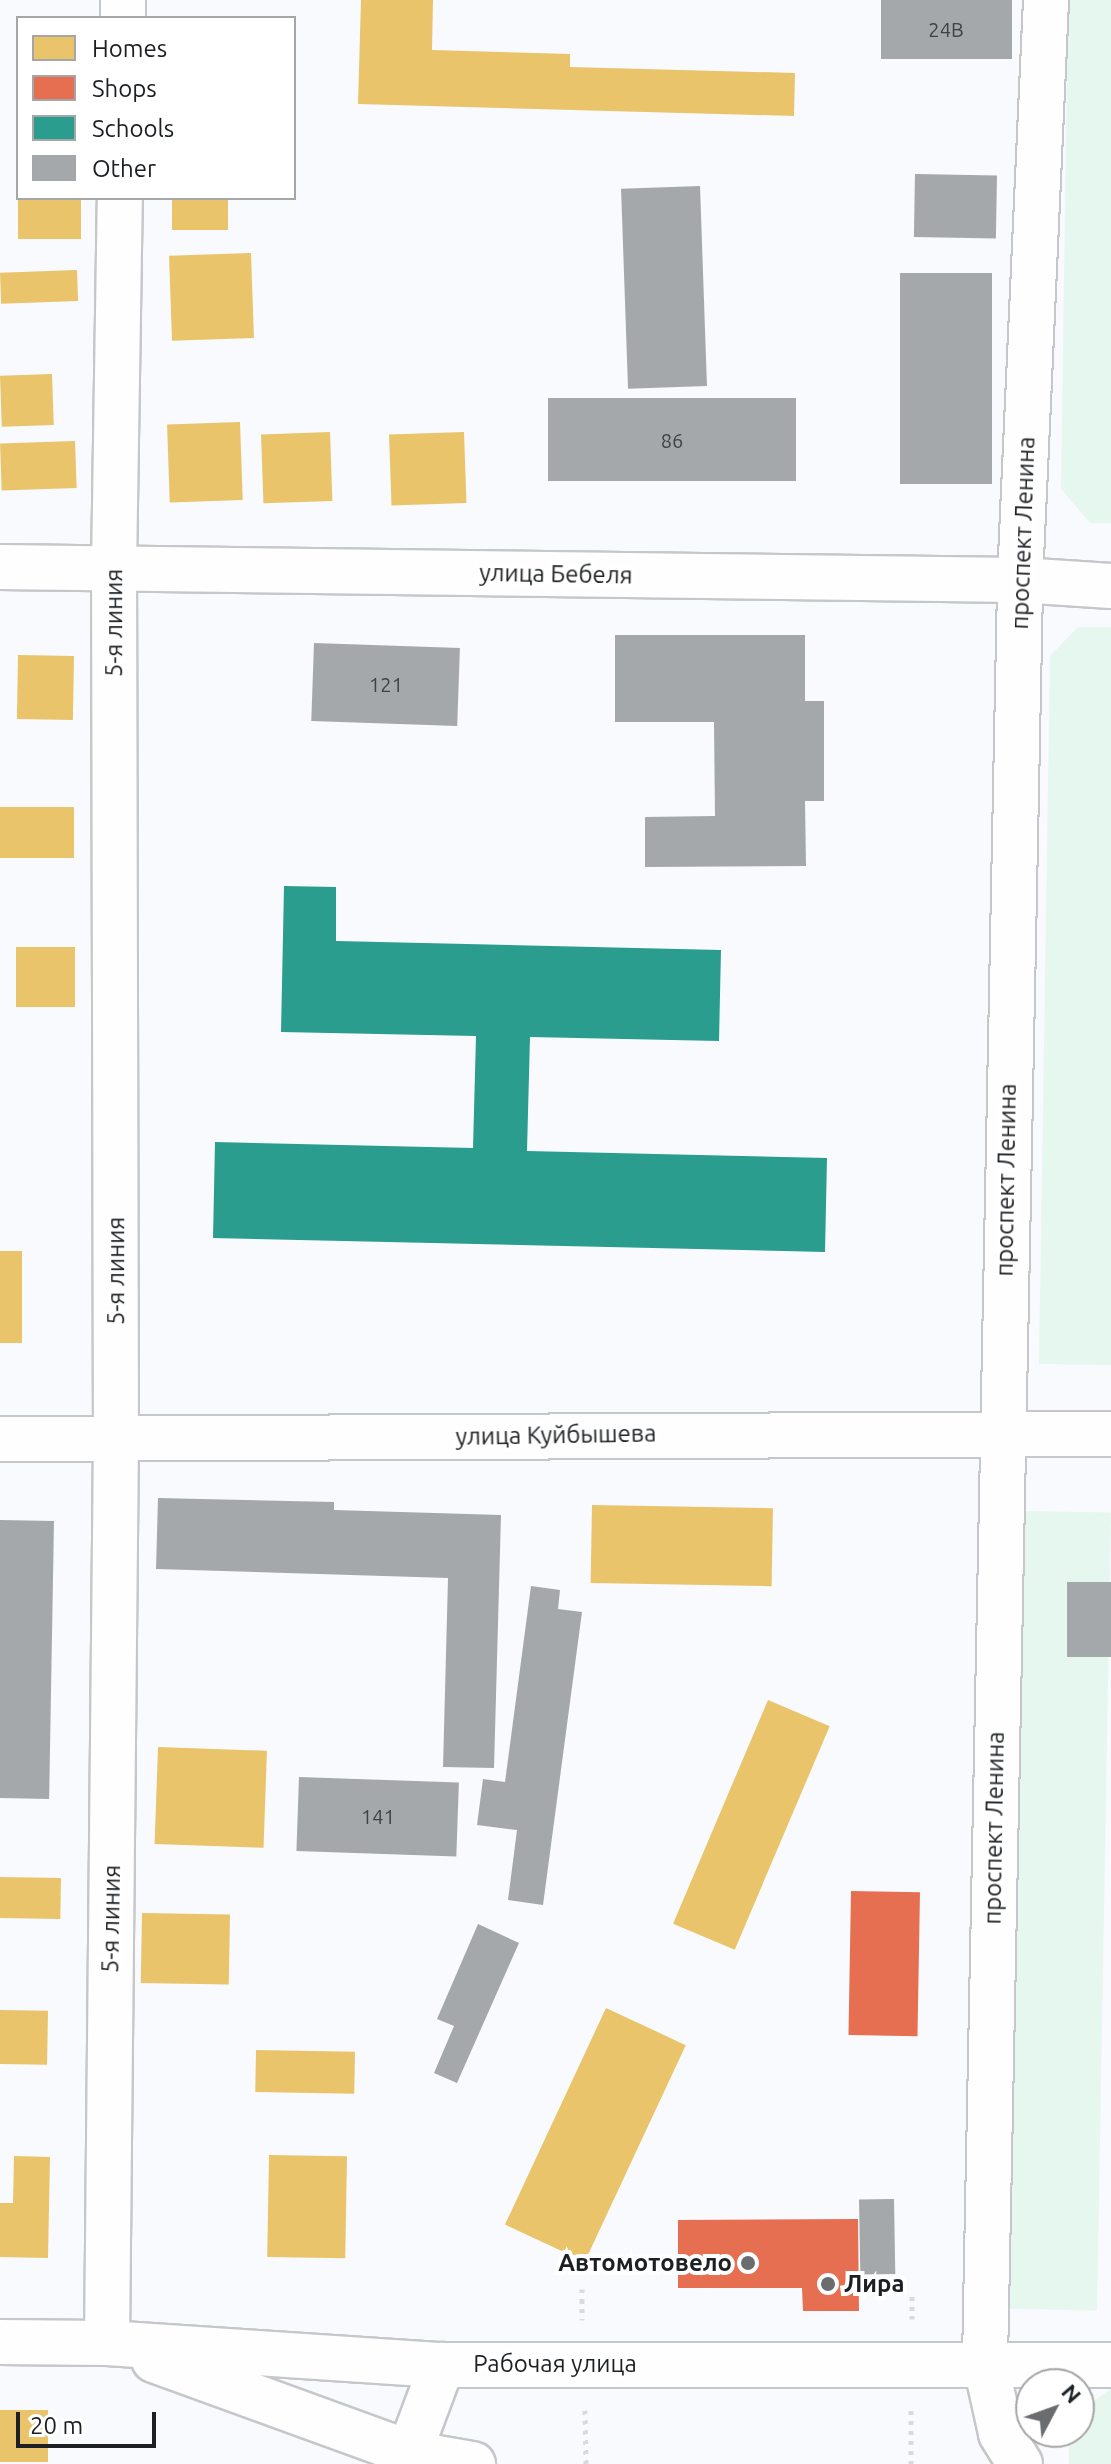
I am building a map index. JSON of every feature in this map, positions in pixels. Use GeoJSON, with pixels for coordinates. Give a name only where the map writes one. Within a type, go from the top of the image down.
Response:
{"type":"FeatureCollection","features":[{"type":"Feature","properties":{"kind":"street","name":"проспект Ленина"},"geometry":{"type":"LineString","coordinates":[[1020,2464],[1001,2433],[985,2361],[1020,580],[1046,0]]}},
{"type":"Feature","properties":{"kind":"street","name":"5-я линия"},"geometry":{"type":"LineString","coordinates":[[107,2343],[116,1439],[114,568],[120,200]]}},
{"type":"Feature","properties":{"kind":"street","name":"улица Бебеля"},"geometry":{"type":"LineString","coordinates":[[0,567],[1020,580],[1111,586]]}},
{"type":"Feature","properties":{"kind":"street","name":"улица Куйбышева"},"geometry":{"type":"LineString","coordinates":[[0,1439],[1001,1432],[1111,1434]]}},
{"type":"Feature","properties":{"kind":"street","name":"Рабочая улица"},"geometry":{"type":"LineString","coordinates":[[0,2342],[107,2343],[442,2365],[985,2361],[1111,2365]]}},
{"type":"Feature","properties":{"kind":"street"},"geometry":{"type":"LineString","coordinates":[[107,2343],[407,2459],[473,2464]]}},
{"type":"Feature","properties":{"kind":"street"},"geometry":{"type":"LineString","coordinates":[[407,2459],[442,2365]]}},
{"type":"Feature","properties":{"kind":"shaded area"},"geometry":{"type":"Polygon","coordinates":[[[1068,0],[1111,0],[1111,523],[1090,523],[1061,489],[1068,0]]]}},
{"type":"Feature","properties":{"kind":"shaded area"},"geometry":{"type":"Polygon","coordinates":[[[1078,627],[1111,627],[1111,1365],[1039,1364],[1050,656],[1078,627]]]}},
{"type":"Feature","properties":{"kind":"shaded area"},"geometry":{"type":"Polygon","coordinates":[[[1021,1511],[1111,1513],[1097,2310],[1007,2309],[1021,1511]]]}},
{"type":"Feature","properties":{"kind":"shaded area"},"geometry":{"type":"Polygon","coordinates":[[[1111,2389],[1111,2464],[1069,2464],[1069,2448],[1095,2448],[1095,2400],[1111,2389]]]}},
{"type":"Feature","properties":{"kind":"building: Homes"},"geometry":{"type":"Polygon","coordinates":[[[361,0],[433,0],[432,50],[570,54],[570,67],[795,73],[794,116],[358,104],[361,0]]]}},
{"type":"Feature","properties":{"kind":"building: Homes"},"geometry":{"type":"Polygon","coordinates":[[[18,200],[81,200],[81,239],[18,239],[18,200]]]}},
{"type":"Feature","properties":{"kind":"building: Homes"},"geometry":{"type":"Polygon","coordinates":[[[172,200],[228,200],[228,230],[172,230],[172,200]]]}},
{"type":"Feature","properties":{"kind":"building: Homes"},"geometry":{"type":"Polygon","coordinates":[[[251,253],[254,338],[172,341],[169,256],[251,253]]]}},
{"type":"Feature","properties":{"kind":"building: Homes"},"geometry":{"type":"Polygon","coordinates":[[[77,270],[78,301],[1,304],[0,273],[77,270]]]}},
{"type":"Feature","properties":{"kind":"building: Homes"},"geometry":{"type":"Polygon","coordinates":[[[52,374],[54,425],[2,427],[0,376],[52,374]]]}},
{"type":"Feature","properties":{"kind":"building: Homes"},"geometry":{"type":"Polygon","coordinates":[[[240,422],[243,500],[170,503],[167,425],[240,422]]]}},
{"type":"Feature","properties":{"kind":"building: Homes"},"geometry":{"type":"Polygon","coordinates":[[[330,432],[332,501],[263,503],[261,434],[330,432]]]}},
{"type":"Feature","properties":{"kind":"building: Homes"},"geometry":{"type":"Polygon","coordinates":[[[464,432],[466,503],[392,506],[389,435],[464,432]]]}},
{"type":"Feature","properties":{"kind":"building: Homes"},"geometry":{"type":"Polygon","coordinates":[[[75,441],[77,488],[2,491],[0,444],[75,441]]]}},
{"type":"Feature","properties":{"kind":"building: Homes"},"geometry":{"type":"Polygon","coordinates":[[[18,655],[74,656],[73,720],[17,719],[18,655]]]}},
{"type":"Feature","properties":{"kind":"building: Homes"},"geometry":{"type":"Polygon","coordinates":[[[0,807],[74,807],[74,858],[0,858],[0,807]]]}},
{"type":"Feature","properties":{"kind":"building: Homes"},"geometry":{"type":"Polygon","coordinates":[[[16,947],[75,947],[75,1007],[16,1007],[16,947]]]}},
{"type":"Feature","properties":{"kind":"building: Homes"},"geometry":{"type":"Polygon","coordinates":[[[0,1251],[22,1251],[22,1343],[0,1343],[0,1251]]]}},
{"type":"Feature","properties":{"kind":"building: Homes"},"geometry":{"type":"Polygon","coordinates":[[[592,1505],[773,1508],[772,1586],[591,1583],[592,1505]]]}},
{"type":"Feature","properties":{"kind":"building: Homes"},"geometry":{"type":"Polygon","coordinates":[[[768,1700],[830,1726],[735,1950],[673,1924],[768,1700]]]}},
{"type":"Feature","properties":{"kind":"building: Homes"},"geometry":{"type":"Polygon","coordinates":[[[158,1747],[267,1751],[264,1848],[155,1844],[158,1747]]]}},
{"type":"Feature","properties":{"kind":"building: Homes"},"geometry":{"type":"Polygon","coordinates":[[[0,1877],[61,1878],[60,1919],[0,1918],[0,1877]]]}},
{"type":"Feature","properties":{"kind":"building: Homes"},"geometry":{"type":"Polygon","coordinates":[[[142,1913],[230,1915],[229,1985],[141,1983],[142,1913]]]}},
{"type":"Feature","properties":{"kind":"building: Homes"},"geometry":{"type":"Polygon","coordinates":[[[606,2008],[686,2045],[585,2262],[505,2225],[606,2008]]]}},
{"type":"Feature","properties":{"kind":"building: Homes"},"geometry":{"type":"Polygon","coordinates":[[[0,2010],[48,2011],[47,2065],[0,2064],[0,2010]]]}},
{"type":"Feature","properties":{"kind":"building: Homes"},"geometry":{"type":"Polygon","coordinates":[[[256,2050],[355,2052],[354,2094],[255,2092],[256,2050]]]}},
{"type":"Feature","properties":{"kind":"building: Homes"},"geometry":{"type":"Polygon","coordinates":[[[269,2155],[347,2156],[345,2258],[267,2257],[269,2155]]]}},
{"type":"Feature","properties":{"kind":"building: Homes"},"geometry":{"type":"Polygon","coordinates":[[[14,2156],[50,2157],[48,2258],[0,2257],[0,2203],[13,2203],[14,2156]]]}},
{"type":"Feature","properties":{"kind":"building: Homes"},"geometry":{"type":"Polygon","coordinates":[[[0,2410],[48,2410],[48,2462],[0,2462],[0,2410]]]}},
{"type":"Feature","properties":{"kind":"building: Shops"},"geometry":{"type":"Polygon","coordinates":[[[851,1891],[920,1892],[917,2036],[848,2035],[851,1891]]]}},
{"type":"Feature","properties":{"kind":"building: Shops"},"geometry":{"type":"Polygon","coordinates":[[[858,2219],[859,2311],[803,2311],[802,2288],[678,2288],[678,2220],[858,2219]]]}},
{"type":"Feature","properties":{"kind":"building: Schools"},"geometry":{"type":"Polygon","coordinates":[[[284,886],[336,887],[336,941],[721,950],[719,1041],[530,1037],[527,1151],[827,1158],[825,1252],[213,1238],[215,1142],[473,1148],[476,1036],[281,1032],[284,886]]]}},
{"type":"Feature","properties":{"kind":"building: Other"},"geometry":{"type":"Polygon","coordinates":[[[881,0],[1012,0],[1012,59],[881,59],[881,0]]]}},
{"type":"Feature","properties":{"kind":"building: Other"},"geometry":{"type":"Polygon","coordinates":[[[915,174],[997,175],[996,238],[914,237],[915,174]]]}},
{"type":"Feature","properties":{"kind":"building: Other"},"geometry":{"type":"Polygon","coordinates":[[[700,186],[707,386],[628,389],[621,189],[700,186]]]}},
{"type":"Feature","properties":{"kind":"building: Other"},"geometry":{"type":"Polygon","coordinates":[[[900,273],[992,273],[992,484],[900,484],[900,273]]]}},
{"type":"Feature","properties":{"kind":"building: Other"},"geometry":{"type":"Polygon","coordinates":[[[548,398],[796,398],[796,481],[548,481],[548,398]]]}},
{"type":"Feature","properties":{"kind":"building: Other"},"geometry":{"type":"Polygon","coordinates":[[[615,635],[805,635],[805,701],[824,701],[824,801],[805,801],[806,866],[645,867],[645,817],[715,816],[714,722],[615,722],[615,635]]]}},
{"type":"Feature","properties":{"kind":"building: Other"},"geometry":{"type":"Polygon","coordinates":[[[314,643],[460,648],[457,726],[311,721],[314,643]]]}},
{"type":"Feature","properties":{"kind":"building: Other"},"geometry":{"type":"Polygon","coordinates":[[[158,1498],[334,1502],[334,1510],[501,1515],[494,1768],[443,1767],[448,1578],[156,1569],[158,1498]]]}},
{"type":"Feature","properties":{"kind":"building: Other"},"geometry":{"type":"Polygon","coordinates":[[[0,1520],[54,1521],[49,1799],[0,1798],[0,1520]]]}},
{"type":"Feature","properties":{"kind":"building: Other"},"geometry":{"type":"Polygon","coordinates":[[[1067,1582],[1111,1582],[1111,1657],[1067,1657],[1067,1582]]]}},
{"type":"Feature","properties":{"kind":"building: Other"},"geometry":{"type":"Polygon","coordinates":[[[531,1586],[560,1590],[558,1609],[582,1612],[543,1905],[508,1900],[517,1830],[477,1825],[483,1779],[505,1782],[531,1586]]]}},
{"type":"Feature","properties":{"kind":"building: Other"},"geometry":{"type":"Polygon","coordinates":[[[299,1777],[459,1783],[456,1857],[296,1851],[299,1777]]]}},
{"type":"Feature","properties":{"kind":"building: Other"},"geometry":{"type":"Polygon","coordinates":[[[478,1924],[519,1943],[457,2083],[434,2073],[454,2026],[437,2019],[478,1924]]]}},
{"type":"Feature","properties":{"kind":"building: Other"},"geometry":{"type":"Polygon","coordinates":[[[894,2199],[895,2274],[860,2275],[859,2200],[894,2199]]]}},
{"type":"Feature","properties":{"kind":"place","name":"Автомотовело"},"geometry":{"type":"Point","coordinates":[748,2263]}},
{"type":"Feature","properties":{"kind":"place","name":"Лира"},"geometry":{"type":"Point","coordinates":[828,2284]}}]}
